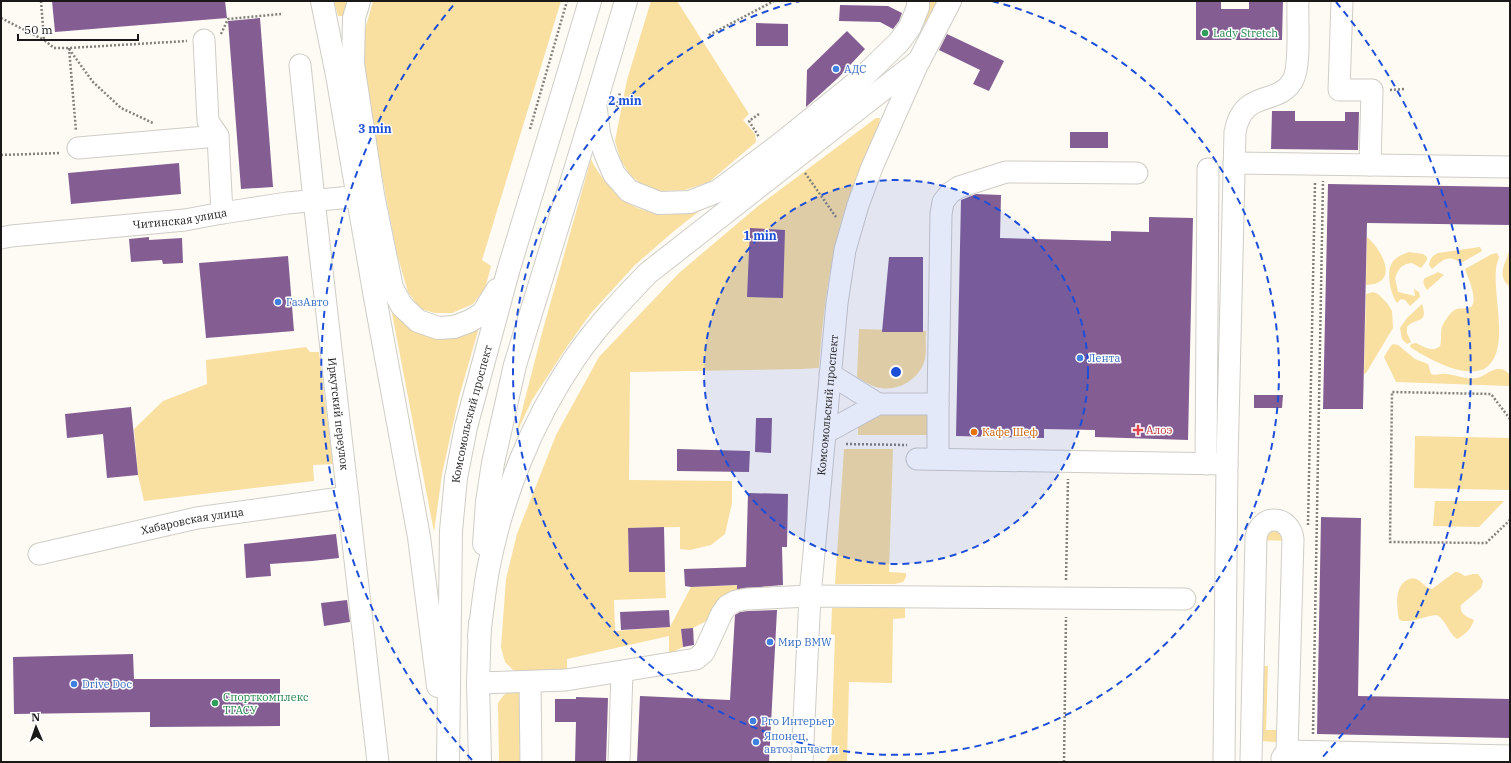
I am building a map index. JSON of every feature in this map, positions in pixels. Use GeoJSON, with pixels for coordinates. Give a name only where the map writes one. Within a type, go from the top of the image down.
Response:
{"type":"FeatureCollection","features":[{"type":"Feature","properties":{"kind":"main road"},"geometry":{"type":"LineString","coordinates":[[322,1],[337,75],[366,196],[392,288],[402,306],[418,321],[438,328],[454,327],[470,321],[483,313],[509,268]]}},
{"type":"Feature","properties":{"kind":"main road"},"geometry":{"type":"LineString","coordinates":[[359,1],[354,24],[353,64],[366,196],[419,537],[448,762]]}},
{"type":"Feature","properties":{"kind":"main road","name":"Комсомольский проспект"},"geometry":{"type":"LineString","coordinates":[[448,762],[451,531],[456,478],[466,427],[509,268],[590,1]]}},
{"type":"Feature","properties":{"kind":"main road"},"geometry":{"type":"LineString","coordinates":[[480,762],[478,683],[479,636],[487,502],[493,463],[515,365],[595,105],[612,83],[626,1]]}},
{"type":"Feature","properties":{"kind":"main road"},"geometry":{"type":"LineString","coordinates":[[595,105],[599,134],[605,153],[614,174],[629,192],[659,203],[690,202],[718,191],[779,145],[862,78],[899,42],[910,27],[918,6],[918,1]]}},
{"type":"Feature","properties":{"kind":"main road"},"geometry":{"type":"LineString","coordinates":[[479,636],[488,570],[505,504],[524,454],[546,406],[575,358],[609,314],[648,273],[919,61],[950,1]]}},
{"type":"Feature","properties":{"kind":"street"},"geometry":{"type":"LineString","coordinates":[[1224,762],[1227,464],[1235,132],[1237,121],[1241,113],[1248,106],[1285,88],[1292,81],[1296,73],[1298,1]]}},
{"type":"Feature","properties":{"kind":"street"},"geometry":{"type":"LineString","coordinates":[[1342,1],[1339,90],[1372,90],[1370,165]]}},
{"type":"Feature","properties":{"kind":"street"},"geometry":{"type":"LineString","coordinates":[[204,40],[208,121],[218,136],[222,213]]}},
{"type":"Feature","properties":{"kind":"street","name":"Комсомольский проспект"},"geometry":{"type":"LineString","coordinates":[[802,762],[810,596],[833,438],[830,374],[837,303],[846,250],[858,205],[872,167],[919,61]]}},
{"type":"Feature","properties":{"kind":"street","name":"Иркутский переулок"},"geometry":{"type":"LineString","coordinates":[[300,65],[378,762]]}},
{"type":"Feature","properties":{"kind":"street"},"geometry":{"type":"LineString","coordinates":[[78,148],[218,136]]}},
{"type":"Feature","properties":{"kind":"street"},"geometry":{"type":"LineString","coordinates":[[1234,164],[1510,167]]}},
{"type":"Feature","properties":{"kind":"street"},"geometry":{"type":"LineString","coordinates":[[1206,464],[1208,169]]}},
{"type":"Feature","properties":{"kind":"street"},"geometry":{"type":"LineString","coordinates":[[938,459],[941,214],[944,202],[950,193],[960,187],[1006,172],[1137,173]]}},
{"type":"Feature","properties":{"kind":"street","name":"Читинская улица"},"geometry":{"type":"LineString","coordinates":[[1,238],[185,220],[222,213],[314,200],[366,196]]}},
{"type":"Feature","properties":{"kind":"street"},"geometry":{"type":"LineString","coordinates":[[830,374],[878,404],[938,404]]}},
{"type":"Feature","properties":{"kind":"street"},"geometry":{"type":"LineString","coordinates":[[833,438],[878,404]]}},
{"type":"Feature","properties":{"kind":"street"},"geometry":{"type":"LineString","coordinates":[[914,452],[938,459],[1227,464]]}},
{"type":"Feature","properties":{"kind":"street","name":"Хабаровская улица"},"geometry":{"type":"LineString","coordinates":[[39,554],[197,518],[348,497]]}},
{"type":"Feature","properties":{"kind":"street"},"geometry":{"type":"LineString","coordinates":[[1250,761],[1256,537],[1260,527],[1270,520],[1281,521],[1290,528],[1293,539],[1285,757]]}},
{"type":"Feature","properties":{"kind":"street"},"geometry":{"type":"LineString","coordinates":[[478,683],[566,680],[696,659],[704,652],[722,613],[727,606],[736,601],[747,599],[810,596],[1185,599]]}},
{"type":"Feature","properties":{"kind":"street"},"geometry":{"type":"LineString","coordinates":[[619,762],[622,672]]}},
{"type":"Feature","properties":{"kind":"street"},"geometry":{"type":"LineString","coordinates":[[530,682],[531,762]]}},
{"type":"Feature","properties":{"kind":"street"},"geometry":{"type":"LineString","coordinates":[[1250,761],[1256,755],[1269,752],[1285,757],[1510,756]]}},
{"type":"Feature","properties":{"kind":"path"},"geometry":{"type":"LineString","coordinates":[[41,1],[44,40]]}},
{"type":"Feature","properties":{"kind":"path"},"geometry":{"type":"LineString","coordinates":[[545,78],[567,1]]}},
{"type":"Feature","properties":{"kind":"path"},"geometry":{"type":"LineString","coordinates":[[709,35],[774,1]]}},
{"type":"Feature","properties":{"kind":"path"},"geometry":{"type":"LineString","coordinates":[[1,18],[44,40],[54,48],[68,48],[204,40],[220,35],[228,19],[281,14]]}},
{"type":"Feature","properties":{"kind":"path"},"geometry":{"type":"LineString","coordinates":[[68,48],[93,82],[121,108],[148,120],[167,131],[169,140]]}},
{"type":"Feature","properties":{"kind":"path"},"geometry":{"type":"LineString","coordinates":[[1,154],[64,153],[78,148],[68,48]]}},
{"type":"Feature","properties":{"kind":"path"},"geometry":{"type":"LineString","coordinates":[[612,83],[615,116]]}},
{"type":"Feature","properties":{"kind":"path"},"geometry":{"type":"LineString","coordinates":[[759,114],[749,121],[759,135],[760,140]]}},
{"type":"Feature","properties":{"kind":"path"},"geometry":{"type":"LineString","coordinates":[[795,158],[849,237]]}},
{"type":"Feature","properties":{"kind":"path"},"geometry":{"type":"LineString","coordinates":[[1308,530],[1320,165]]}},
{"type":"Feature","properties":{"kind":"path"},"geometry":{"type":"LineString","coordinates":[[1313,739],[1320,165]]}},
{"type":"Feature","properties":{"kind":"path"},"geometry":{"type":"LineString","coordinates":[[1510,419],[1491,394],[1392,392],[1390,542],[1486,543],[1510,520]]}},
{"type":"Feature","properties":{"kind":"path"},"geometry":{"type":"LineString","coordinates":[[833,438],[914,452]]}},
{"type":"Feature","properties":{"kind":"shaded area"},"geometry":{"type":"Polygon","coordinates":[[[334,1],[350,1],[346,16],[338,16],[334,1]]]}},
{"type":"Feature","properties":{"kind":"shaded area"},"geometry":{"type":"Polygon","coordinates":[[[373,1],[561,1],[482,260],[491,266],[485,289],[473,304],[452,313],[435,313],[420,309],[408,292],[397,254],[377,150],[361,44],[373,1]]]}},
{"type":"Feature","properties":{"kind":"shaded area"},"geometry":{"type":"Polygon","coordinates":[[[651,1],[677,1],[749,114],[743,120],[755,134],[756,142],[709,182],[685,190],[661,191],[643,185],[631,176],[621,161],[615,141],[627,80],[651,1]]]}},
{"type":"Feature","properties":{"kind":"shaded area"},"geometry":{"type":"Polygon","coordinates":[[[928,1],[938,1],[926,24],[923,22],[928,1]]]}},
{"type":"Feature","properties":{"kind":"shaded area"},"geometry":{"type":"Polygon","coordinates":[[[876,118],[880,118],[879,124],[848,200],[835,247],[825,307],[819,368],[630,372],[629,480],[732,481],[732,503],[725,534],[711,545],[690,550],[680,549],[680,527],[628,528],[629,572],[665,572],[666,598],[614,600],[615,631],[670,627],[691,587],[769,584],[769,595],[712,618],[693,628],[681,630],[683,647],[669,654],[669,636],[567,659],[567,673],[528,673],[513,670],[505,662],[501,647],[506,579],[517,534],[556,435],[599,357],[679,273],[757,207],[876,118]]]}},
{"type":"Feature","properties":{"kind":"shaded area"},"geometry":{"type":"Polygon","coordinates":[[[591,159],[599,174],[620,197],[641,209],[652,212],[676,213],[702,209],[635,265],[591,313],[532,400],[516,434],[542,333],[591,159]]]}},
{"type":"Feature","properties":{"kind":"shaded area"},"geometry":{"type":"Polygon","coordinates":[[[1367,237],[1383,258],[1385,273],[1383,279],[1376,283],[1366,285],[1367,237]]]}},
{"type":"Feature","properties":{"kind":"shaded area"},"geometry":{"type":"Polygon","coordinates":[[[1480,247],[1482,251],[1461,263],[1453,259],[1446,259],[1432,269],[1429,265],[1434,255],[1438,253],[1480,247]]]}},
{"type":"Feature","properties":{"kind":"shaded area"},"geometry":{"type":"Polygon","coordinates":[[[1409,252],[1423,254],[1427,257],[1427,260],[1421,268],[1412,263],[1401,267],[1395,278],[1398,292],[1415,296],[1414,289],[1419,292],[1420,297],[1410,306],[1405,300],[1401,299],[1397,303],[1394,299],[1389,275],[1391,264],[1394,260],[1409,252]]]}},
{"type":"Feature","properties":{"kind":"shaded area"},"geometry":{"type":"Polygon","coordinates":[[[1509,252],[1510,287],[1506,283],[1503,275],[1504,266],[1509,252]]]}},
{"type":"Feature","properties":{"kind":"shaded area"},"geometry":{"type":"Polygon","coordinates":[[[1497,253],[1499,257],[1496,268],[1496,282],[1499,339],[1497,351],[1492,361],[1484,369],[1466,371],[1436,362],[1410,347],[1411,344],[1416,343],[1425,348],[1431,349],[1440,346],[1442,327],[1448,317],[1454,310],[1472,306],[1474,297],[1465,269],[1492,254],[1497,253]]]}},
{"type":"Feature","properties":{"kind":"shaded area"},"geometry":{"type":"Polygon","coordinates":[[[1438,272],[1444,275],[1427,290],[1424,285],[1425,278],[1438,272]]]}},
{"type":"Feature","properties":{"kind":"shaded area"},"geometry":{"type":"Polygon","coordinates":[[[1373,292],[1378,294],[1387,303],[1392,311],[1393,328],[1364,374],[1366,294],[1373,292]]]}},
{"type":"Feature","properties":{"kind":"shaded area"},"geometry":{"type":"Polygon","coordinates":[[[390,303],[400,317],[480,324],[459,397],[442,474],[434,532],[390,303]]]}},
{"type":"Feature","properties":{"kind":"shaded area"},"geometry":{"type":"Polygon","coordinates":[[[1422,304],[1424,315],[1420,320],[1410,324],[1407,327],[1407,333],[1411,342],[1407,344],[1402,339],[1400,328],[1407,318],[1422,304]]]}},
{"type":"Feature","properties":{"kind":"shaded area"},"geometry":{"type":"Polygon","coordinates":[[[859,329],[926,331],[925,359],[918,373],[913,379],[906,383],[891,388],[876,387],[857,377],[859,329]]]}},
{"type":"Feature","properties":{"kind":"shaded area"},"geometry":{"type":"Polygon","coordinates":[[[1393,344],[1398,345],[1415,359],[1428,364],[1431,374],[1477,378],[1494,370],[1501,369],[1510,375],[1510,386],[1396,382],[1384,357],[1393,344]]]}},
{"type":"Feature","properties":{"kind":"shaded area"},"geometry":{"type":"Polygon","coordinates":[[[306,347],[310,352],[319,352],[333,464],[313,465],[314,481],[144,501],[138,475],[134,429],[163,401],[207,384],[206,360],[306,347]]]}},
{"type":"Feature","properties":{"kind":"shaded area"},"geometry":{"type":"Polygon","coordinates":[[[929,410],[930,435],[858,435],[858,418],[863,416],[929,410]]]}},
{"type":"Feature","properties":{"kind":"shaded area"},"geometry":{"type":"Polygon","coordinates":[[[1415,436],[1510,438],[1510,490],[1414,488],[1415,436]]]}},
{"type":"Feature","properties":{"kind":"shaded area"},"geometry":{"type":"Polygon","coordinates":[[[844,449],[893,449],[889,572],[906,573],[906,577],[903,582],[895,584],[835,584],[844,449]]]}},
{"type":"Feature","properties":{"kind":"shaded area"},"geometry":{"type":"Polygon","coordinates":[[[1435,501],[1504,501],[1479,527],[1433,526],[1435,501]]]}},
{"type":"Feature","properties":{"kind":"shaded area"},"geometry":{"type":"Polygon","coordinates":[[[1280,529],[1287,541],[1262,540],[1265,531],[1280,529]]]}},
{"type":"Feature","properties":{"kind":"shaded area"},"geometry":{"type":"Polygon","coordinates":[[[1455,572],[1465,576],[1478,574],[1483,581],[1481,588],[1461,605],[1462,613],[1474,620],[1465,634],[1457,639],[1451,634],[1443,620],[1437,615],[1411,621],[1402,621],[1399,619],[1397,598],[1400,587],[1403,583],[1411,579],[1415,579],[1432,589],[1455,572]]]}},
{"type":"Feature","properties":{"kind":"shaded area"},"geometry":{"type":"Polygon","coordinates":[[[832,608],[905,608],[905,618],[893,619],[892,683],[849,682],[847,762],[826,762],[831,754],[835,635],[831,634],[832,608]]]}},
{"type":"Feature","properties":{"kind":"shaded area"},"geometry":{"type":"Polygon","coordinates":[[[1258,666],[1268,666],[1266,730],[1281,730],[1279,741],[1260,741],[1258,666]]]}},
{"type":"Feature","properties":{"kind":"shaded area"},"geometry":{"type":"Polygon","coordinates":[[[520,688],[521,762],[499,762],[498,703],[504,695],[511,690],[520,688]]]}},
{"type":"Feature","properties":{"kind":"building"},"geometry":{"type":"Polygon","coordinates":[[[52,1],[225,1],[227,18],[55,32],[52,1]]]}},
{"type":"Feature","properties":{"kind":"building"},"geometry":{"type":"Polygon","coordinates":[[[1196,1],[1221,1],[1221,9],[1249,9],[1249,1],[1283,1],[1282,40],[1196,40],[1196,1]]]}},
{"type":"Feature","properties":{"kind":"building"},"geometry":{"type":"Polygon","coordinates":[[[840,5],[888,6],[902,13],[899,21],[893,29],[880,22],[839,21],[840,5]]]}},
{"type":"Feature","properties":{"kind":"building"},"geometry":{"type":"Polygon","coordinates":[[[260,18],[273,187],[241,189],[228,21],[260,18]]]}},
{"type":"Feature","properties":{"kind":"building"},"geometry":{"type":"Polygon","coordinates":[[[756,23],[788,24],[788,46],[756,46],[756,23]]]}},
{"type":"Feature","properties":{"kind":"building"},"geometry":{"type":"Polygon","coordinates":[[[847,31],[865,49],[838,78],[806,107],[807,70],[847,31]]]}},
{"type":"Feature","properties":{"kind":"building"},"geometry":{"type":"Polygon","coordinates":[[[947,34],[1004,61],[989,91],[973,84],[980,70],[939,50],[947,34]]]}},
{"type":"Feature","properties":{"kind":"building"},"geometry":{"type":"Polygon","coordinates":[[[1272,111],[1295,111],[1295,121],[1345,121],[1345,112],[1359,112],[1358,150],[1271,149],[1272,111]]]}},
{"type":"Feature","properties":{"kind":"building"},"geometry":{"type":"Polygon","coordinates":[[[1070,132],[1108,132],[1108,148],[1070,148],[1070,132]]]}},
{"type":"Feature","properties":{"kind":"building"},"geometry":{"type":"Polygon","coordinates":[[[179,163],[181,194],[71,204],[68,173],[179,163]]]}},
{"type":"Feature","properties":{"kind":"building"},"geometry":{"type":"Polygon","coordinates":[[[1328,184],[1510,187],[1510,225],[1367,223],[1363,409],[1323,409],[1328,184]]]}},
{"type":"Feature","properties":{"kind":"building"},"geometry":{"type":"Polygon","coordinates":[[[976,194],[1001,195],[1000,238],[1111,241],[1111,231],[1149,232],[1149,217],[1193,218],[1188,440],[1095,437],[1095,430],[1044,429],[1044,438],[956,436],[961,200],[976,194]]]}},
{"type":"Feature","properties":{"kind":"building"},"geometry":{"type":"Polygon","coordinates":[[[750,228],[785,230],[783,298],[747,297],[750,228]]]}},
{"type":"Feature","properties":{"kind":"building"},"geometry":{"type":"Polygon","coordinates":[[[149,237],[149,240],[182,238],[183,263],[163,264],[162,260],[131,262],[129,239],[149,237]]]}},
{"type":"Feature","properties":{"kind":"building"},"geometry":{"type":"Polygon","coordinates":[[[288,256],[294,331],[206,338],[199,263],[288,256]]]}},
{"type":"Feature","properties":{"kind":"building"},"geometry":{"type":"Polygon","coordinates":[[[889,257],[923,257],[923,332],[882,332],[889,257]]]}},
{"type":"Feature","properties":{"kind":"building"},"geometry":{"type":"Polygon","coordinates":[[[1254,395],[1283,395],[1282,408],[1254,408],[1254,395]]]}},
{"type":"Feature","properties":{"kind":"building"},"geometry":{"type":"Polygon","coordinates":[[[131,407],[138,475],[107,478],[103,434],[67,438],[65,414],[131,407]]]}},
{"type":"Feature","properties":{"kind":"building"},"geometry":{"type":"Polygon","coordinates":[[[756,418],[772,418],[771,453],[755,452],[756,418]]]}},
{"type":"Feature","properties":{"kind":"building"},"geometry":{"type":"Polygon","coordinates":[[[677,449],[750,451],[749,472],[677,471],[677,449]]]}},
{"type":"Feature","properties":{"kind":"building"},"geometry":{"type":"Polygon","coordinates":[[[748,493],[788,494],[787,547],[782,547],[783,585],[737,589],[737,585],[685,586],[684,569],[746,567],[748,493]]]}},
{"type":"Feature","properties":{"kind":"building"},"geometry":{"type":"Polygon","coordinates":[[[1321,517],[1361,518],[1358,696],[1510,699],[1510,738],[1317,734],[1321,517]]]}},
{"type":"Feature","properties":{"kind":"building"},"geometry":{"type":"Polygon","coordinates":[[[664,527],[665,572],[629,572],[628,528],[664,527]]]}},
{"type":"Feature","properties":{"kind":"building"},"geometry":{"type":"Polygon","coordinates":[[[336,534],[339,558],[270,564],[271,576],[246,578],[244,544],[336,534]]]}},
{"type":"Feature","properties":{"kind":"building"},"geometry":{"type":"Polygon","coordinates":[[[347,600],[350,622],[324,626],[321,603],[347,600]]]}},
{"type":"Feature","properties":{"kind":"building"},"geometry":{"type":"Polygon","coordinates":[[[669,610],[670,627],[621,630],[620,612],[669,610]]]}},
{"type":"Feature","properties":{"kind":"building"},"geometry":{"type":"Polygon","coordinates":[[[777,610],[769,762],[637,762],[640,696],[730,700],[735,615],[740,612],[748,611],[777,610]]]}},
{"type":"Feature","properties":{"kind":"building"},"geometry":{"type":"Polygon","coordinates":[[[693,628],[694,645],[683,647],[681,629],[693,628]]]}},
{"type":"Feature","properties":{"kind":"building"},"geometry":{"type":"Polygon","coordinates":[[[133,654],[134,679],[280,679],[280,726],[150,727],[150,712],[14,714],[13,657],[133,654]]]}},
{"type":"Feature","properties":{"kind":"building"},"geometry":{"type":"Polygon","coordinates":[[[576,697],[608,698],[606,762],[575,762],[576,722],[555,722],[555,699],[576,699],[576,697]]]}},
{"type":"Feature","properties":{"kind":"place","name":"Lady Stretch"},"geometry":{"type":"Point","coordinates":[1205,33]}},
{"type":"Feature","properties":{"kind":"place","name":"АДС"},"geometry":{"type":"Point","coordinates":[836,69]}},
{"type":"Feature","properties":{"kind":"place","name":"ГазАвто"},"geometry":{"type":"Point","coordinates":[278,302]}},
{"type":"Feature","properties":{"kind":"place","name":"Лента"},"geometry":{"type":"Point","coordinates":[1080,358]}},
{"type":"Feature","properties":{"kind":"place","name":"Алоэ"},"geometry":{"type":"Point","coordinates":[1138,430]}},
{"type":"Feature","properties":{"kind":"place","name":"Кафе Шеф"},"geometry":{"type":"Point","coordinates":[974,432]}},
{"type":"Feature","properties":{"kind":"place","name":"Мир BMW"},"geometry":{"type":"Point","coordinates":[770,642]}},
{"type":"Feature","properties":{"kind":"place","name":"Drive Doc"},"geometry":{"type":"Point","coordinates":[74,684]}},
{"type":"Feature","properties":{"kind":"place","name":"Спорткомплекс ТГАСУ"},"geometry":{"type":"Point","coordinates":[215,703]}},
{"type":"Feature","properties":{"kind":"place","name":"Pro Интерьер"},"geometry":{"type":"Point","coordinates":[753,721]}},
{"type":"Feature","properties":{"kind":"place","name":"Японец, автозапчасти"},"geometry":{"type":"Point","coordinates":[756,742]}}]}
